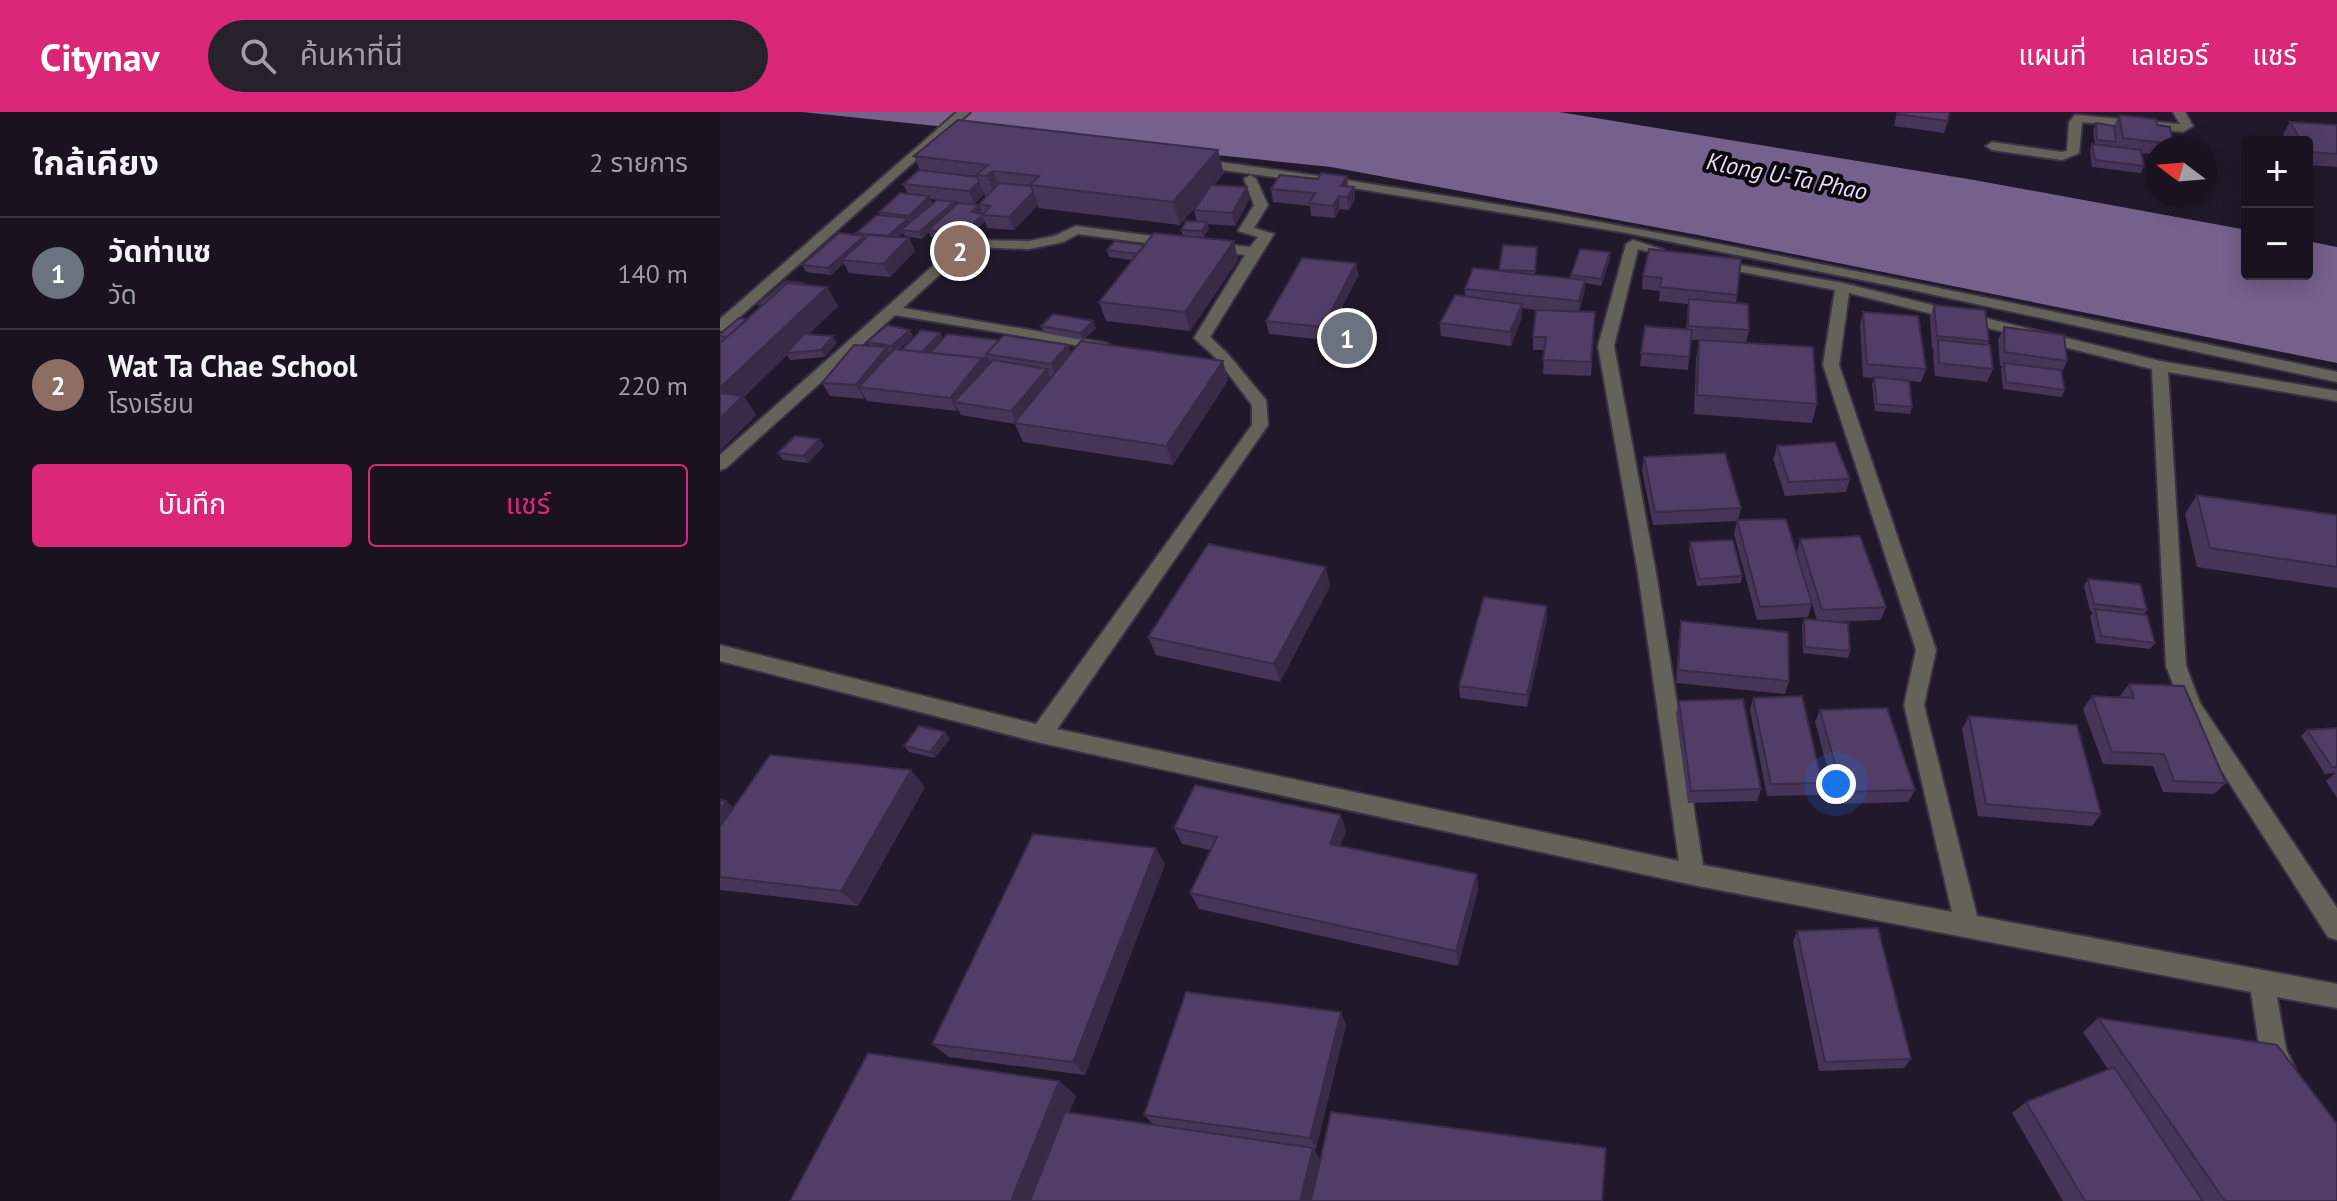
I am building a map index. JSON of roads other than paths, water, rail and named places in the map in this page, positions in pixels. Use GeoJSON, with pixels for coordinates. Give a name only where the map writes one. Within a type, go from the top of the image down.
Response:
{"type":"FeatureCollection","features":[{"type":"Feature","properties":{"kind":"street"},"geometry":{"type":"LineString","coordinates":[[720,327],[964,112]]}},
{"type":"Feature","properties":{"kind":"street"},"geometry":{"type":"LineString","coordinates":[[1992,146],[2062,156],[2073,153],[2075,122],[2079,118],[2183,128],[2187,126],[2179,112]]}},
{"type":"Feature","properties":{"kind":"street"},"geometry":{"type":"LineString","coordinates":[[1183,161],[1431,196],[1661,237],[2337,377]]}},
{"type":"Feature","properties":{"kind":"street"},"geometry":{"type":"LineString","coordinates":[[1041,734],[1260,425],[1260,404],[1222,356],[1202,338],[1267,234],[1245,231],[1261,205],[1250,179]]}},
{"type":"Feature","properties":{"kind":"street"},"geometry":{"type":"LineString","coordinates":[[720,464],[967,243],[1029,245],[1058,239],[1076,230],[1254,252]]}},
{"type":"Feature","properties":{"kind":"street"},"geometry":{"type":"LineString","coordinates":[[1693,874],[1647,573],[1606,346],[1633,244],[1843,287],[2160,366],[2337,396]]}},
{"type":"Feature","properties":{"kind":"street"},"geometry":{"type":"LineString","coordinates":[[1843,287],[1831,365],[1926,650],[1914,705],[1967,925]]}},
{"type":"Feature","properties":{"kind":"street"},"geometry":{"type":"LineString","coordinates":[[889,310],[1122,350]]}},
{"type":"Feature","properties":{"kind":"street"},"geometry":{"type":"LineString","coordinates":[[1200,364],[1231,369]]}},
{"type":"Feature","properties":{"kind":"street"},"geometry":{"type":"LineString","coordinates":[[2160,366],[2176,666],[2191,706],[2337,929]]}},
{"type":"Feature","properties":{"kind":"street"},"geometry":{"type":"LineString","coordinates":[[720,653],[1041,734],[1693,874],[2337,996]]}},
{"type":"Feature","properties":{"kind":"street"},"geometry":{"type":"LineString","coordinates":[[2262,980],[2273,1051],[2291,1087]]}},
{"type":"Feature","properties":{"kind":"water","name":"Klong U-Ta Phao"},"geometry":{"type":"Polygon","coordinates":[[[802,112],[1559,112],[1974,180],[2241,229],[2241,280],[2313,280],[2313,242],[2337,247],[2337,363],[1698,235],[1331,167],[802,112]]]}},
{"type":"Feature","properties":{"kind":"place","name":"Wat Ta Chae School"},"geometry":{"type":"Point","coordinates":[960,251]}},
{"type":"Feature","properties":{"kind":"place","name":"วัดท่าแซ"},"geometry":{"type":"Point","coordinates":[1347,338]}}]}
